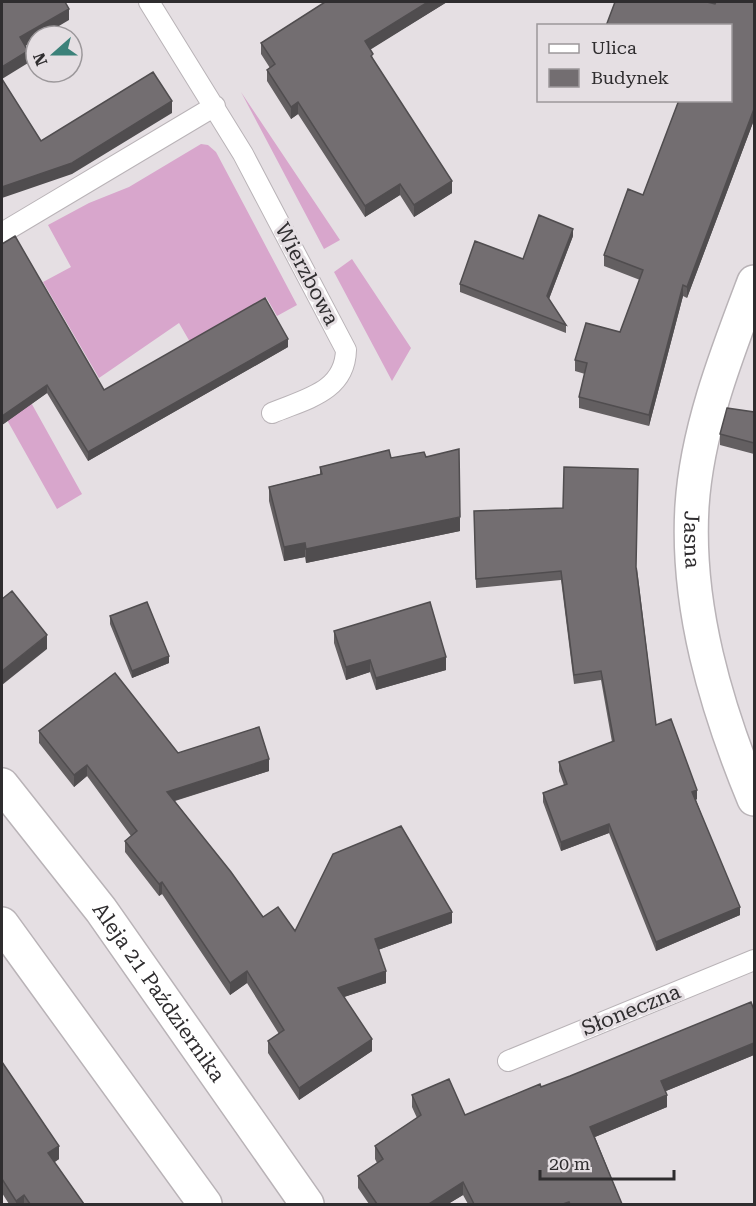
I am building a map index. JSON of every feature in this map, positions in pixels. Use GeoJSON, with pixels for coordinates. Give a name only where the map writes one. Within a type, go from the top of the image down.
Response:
{"type":"FeatureCollection","features":[{"type":"Feature","properties":{"kind":"street","name":"Jasna"},"geometry":{"type":"LineString","coordinates":[[754,282],[725,357],[703,442],[692,504],[692,565],[698,616],[733,747],[754,799]]}},
{"type":"Feature","properties":{"kind":"street","name":"Aleja 21 Października"},"geometry":{"type":"LineString","coordinates":[[2,784],[101,910],[307,1204]]}},
{"type":"Feature","properties":{"kind":"street"},"geometry":{"type":"LineString","coordinates":[[2,924],[205,1204]]}},
{"type":"Feature","properties":{"kind":"lane","name":"Wierzbowa"},"geometry":{"type":"LineString","coordinates":[[149,2],[243,154],[346,350],[342,374],[334,384],[272,413]]}},
{"type":"Feature","properties":{"kind":"lane"},"geometry":{"type":"LineString","coordinates":[[2,233],[214,106]]}},
{"type":"Feature","properties":{"kind":"lane","name":"Słoneczna"},"geometry":{"type":"LineString","coordinates":[[508,1061],[754,960]]}},
{"type":"Feature","properties":{"kind":"shaded area"},"geometry":{"type":"Polygon","coordinates":[[[241,92],[340,240],[324,249],[241,92]]]}},
{"type":"Feature","properties":{"kind":"shaded area"},"geometry":{"type":"Polygon","coordinates":[[[201,144],[208,145],[216,152],[297,305],[277,316],[266,297],[190,342],[179,323],[99,378],[43,282],[71,267],[48,225],[89,203],[129,187],[201,144]]]}},
{"type":"Feature","properties":{"kind":"shaded area"},"geometry":{"type":"Polygon","coordinates":[[[352,259],[411,348],[392,381],[334,272],[352,259]]]}},
{"type":"Feature","properties":{"kind":"shaded area"},"geometry":{"type":"Polygon","coordinates":[[[14,372],[82,494],[57,509],[2,411],[2,379],[14,372]]]}},
{"type":"Feature","properties":{"kind":"building"},"geometry":{"type":"Polygon","coordinates":[[[2,2],[65,2],[69,9],[43,24],[24,24],[24,35],[20,37],[24,44],[24,53],[2,67],[2,2]]]}},
{"type":"Feature","properties":{"kind":"building"},"geometry":{"type":"Polygon","coordinates":[[[325,2],[428,2],[365,41],[373,54],[371,56],[452,181],[414,205],[400,184],[365,206],[298,102],[291,107],[267,70],[275,64],[261,43],[325,2]]]}},
{"type":"Feature","properties":{"kind":"building"},"geometry":{"type":"Polygon","coordinates":[[[615,2],[707,2],[715,4],[716,2],[754,2],[754,109],[687,287],[683,285],[649,415],[579,397],[587,363],[575,360],[586,323],[620,332],[643,270],[604,255],[628,189],[643,195],[678,102],[732,102],[732,24],[607,24],[615,2]]]}},
{"type":"Feature","properties":{"kind":"building"},"geometry":{"type":"Polygon","coordinates":[[[153,72],[172,101],[72,163],[2,187],[2,79],[41,141],[153,72]]]}},
{"type":"Feature","properties":{"kind":"building"},"geometry":{"type":"Polygon","coordinates":[[[539,215],[573,229],[547,296],[566,325],[460,284],[475,241],[523,259],[539,215]]]}},
{"type":"Feature","properties":{"kind":"building"},"geometry":{"type":"Polygon","coordinates":[[[15,236],[104,390],[265,298],[288,339],[88,452],[47,385],[2,416],[2,244],[15,236]]]}},
{"type":"Feature","properties":{"kind":"building"},"geometry":{"type":"Polygon","coordinates":[[[727,408],[754,412],[754,443],[720,434],[727,408]]]}},
{"type":"Feature","properties":{"kind":"building"},"geometry":{"type":"Polygon","coordinates":[[[459,449],[460,517],[306,549],[305,543],[284,547],[269,487],[322,474],[320,467],[389,450],[391,458],[424,452],[426,457],[459,449]]]}},
{"type":"Feature","properties":{"kind":"building"},"geometry":{"type":"Polygon","coordinates":[[[564,467],[638,469],[636,567],[656,725],[671,719],[697,790],[692,792],[740,907],[656,942],[609,824],[561,842],[543,793],[567,784],[559,762],[614,741],[601,671],[574,675],[561,571],[476,579],[474,511],[563,508],[564,467]]]}},
{"type":"Feature","properties":{"kind":"building"},"geometry":{"type":"Polygon","coordinates":[[[12,591],[47,635],[2,671],[2,599],[12,591]]]}},
{"type":"Feature","properties":{"kind":"building"},"geometry":{"type":"Polygon","coordinates":[[[147,602],[169,656],[132,671],[110,616],[147,602]]]}},
{"type":"Feature","properties":{"kind":"building"},"geometry":{"type":"Polygon","coordinates":[[[430,602],[446,657],[376,678],[370,660],[346,667],[334,631],[430,602]]]}},
{"type":"Feature","properties":{"kind":"building"},"geometry":{"type":"Polygon","coordinates":[[[115,673],[178,753],[259,727],[269,759],[167,792],[231,872],[263,917],[278,907],[295,931],[333,854],[401,826],[452,912],[375,939],[386,971],[338,988],[372,1039],[299,1088],[268,1041],[284,1030],[247,971],[230,983],[162,882],[159,884],[125,841],[137,831],[87,765],[74,775],[39,731],[115,673]]]}},
{"type":"Feature","properties":{"kind":"building"},"geometry":{"type":"Polygon","coordinates":[[[751,1002],[754,1010],[754,1043],[661,1081],[667,1095],[590,1127],[622,1204],[570,1204],[569,1202],[563,1204],[474,1204],[463,1182],[429,1204],[377,1204],[358,1176],[383,1159],[375,1146],[421,1115],[412,1095],[449,1079],[465,1115],[540,1084],[541,1087],[570,1076],[751,1002]]]}},
{"type":"Feature","properties":{"kind":"building"},"geometry":{"type":"Polygon","coordinates":[[[2,1062],[59,1146],[48,1153],[84,1204],[30,1204],[24,1195],[16,1201],[2,1179],[2,1062]]]}}]}
